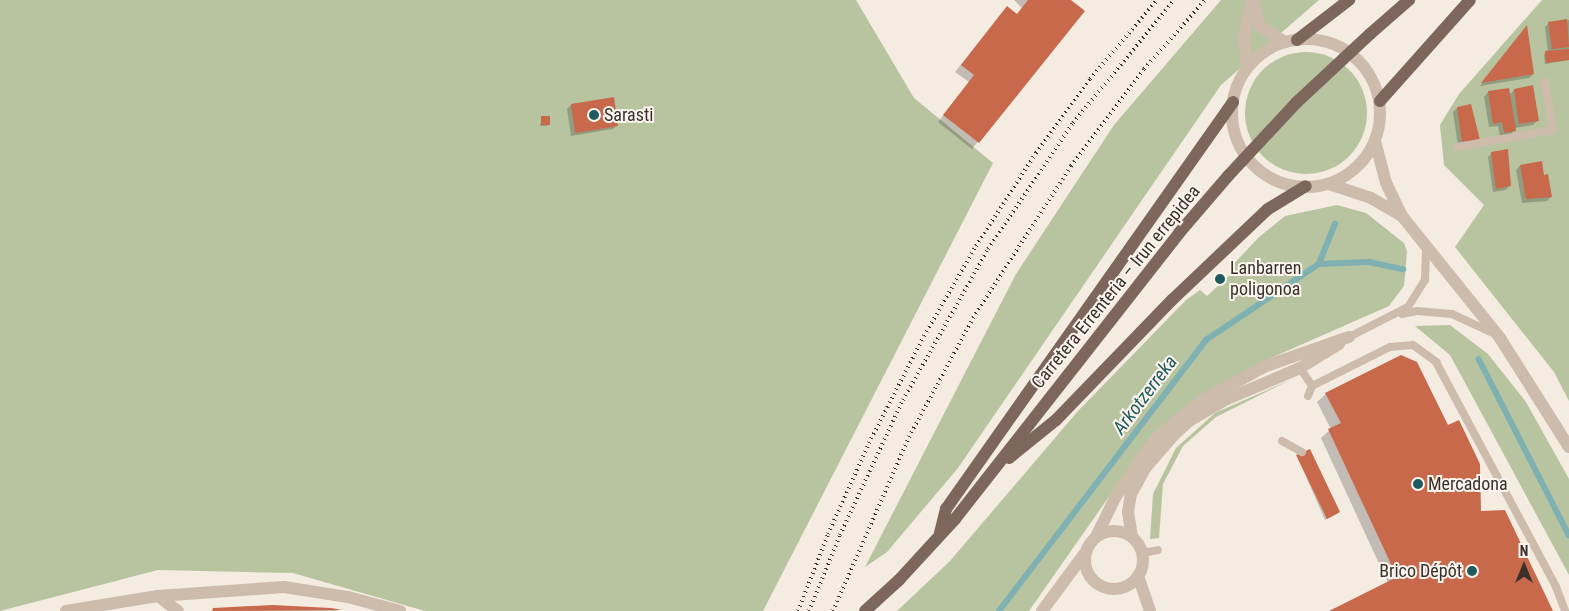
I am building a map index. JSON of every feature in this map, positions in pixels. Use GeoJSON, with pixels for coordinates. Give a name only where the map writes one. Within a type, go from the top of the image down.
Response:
{"type":"FeatureCollection","features":[{"type":"Feature","properties":{"kind":"main road"},"geometry":{"type":"LineString","coordinates":[[1291,41],[1349,0]]}},
{"type":"Feature","properties":{"kind":"main road","name":"Carretera Errenteria – Irun errepidea"},"geometry":{"type":"LineString","coordinates":[[865,611],[939,536],[1228,176],[1296,104],[1409,0]]}},
{"type":"Feature","properties":{"kind":"main road"},"geometry":{"type":"LineString","coordinates":[[1380,101],[1470,0]]}},
{"type":"Feature","properties":{"kind":"main road"},"geometry":{"type":"LineString","coordinates":[[939,536],[946,509],[1233,102]]}},
{"type":"Feature","properties":{"kind":"main road"},"geometry":{"type":"LineString","coordinates":[[989,474],[1056,420],[1172,300],[1268,209],[1306,186]]}},
{"type":"Feature","properties":{"kind":"street"},"geometry":{"type":"LineString","coordinates":[[1253,0],[1260,26],[1291,41]]}},
{"type":"Feature","properties":{"kind":"street"},"geometry":{"type":"LineString","coordinates":[[1247,68],[1244,38],[1253,0]]}},
{"type":"Feature","properties":{"kind":"street"},"geometry":{"type":"LineString","coordinates":[[1329,184],[1357,168],[1375,141],[1380,121],[1380,101],[1371,77],[1349,53],[1319,40],[1291,41],[1258,57],[1247,68],[1233,102],[1237,141],[1252,164],[1273,180],[1306,186],[1329,184],[1371,198],[1402,216]]}},
{"type":"Feature","properties":{"kind":"street"},"geometry":{"type":"LineString","coordinates":[[1375,141],[1386,184],[1402,216],[1500,338],[1569,447]]}},
{"type":"Feature","properties":{"kind":"street"},"geometry":{"type":"LineString","coordinates":[[1085,553],[1087,572],[1100,586],[1119,589],[1128,586],[1138,576],[1143,563],[1143,553],[1132,537],[1128,512],[1131,494],[1146,467],[1189,421],[1227,399],[1300,368],[1349,337]]}},
{"type":"Feature","properties":{"kind":"street"},"geometry":{"type":"LineString","coordinates":[[1042,611],[1096,537],[1130,474],[1161,434],[1200,402],[1231,383],[1266,366],[1349,337]]}},
{"type":"Feature","properties":{"kind":"street"},"geometry":{"type":"LineString","coordinates":[[1231,383],[1300,368]]}},
{"type":"Feature","properties":{"kind":"street"},"geometry":{"type":"LineString","coordinates":[[1096,537],[1114,530],[1132,537]]}},
{"type":"Feature","properties":{"kind":"street"},"geometry":{"type":"LineString","coordinates":[[1138,576],[1150,611]]}},
{"type":"Feature","properties":{"kind":"street"},"geometry":{"type":"LineString","coordinates":[[66,611],[158,596],[284,587],[348,597],[400,611]]}},
{"type":"Feature","properties":{"kind":"street"},"geometry":{"type":"LineString","coordinates":[[158,596],[178,611]]}},
{"type":"Feature","properties":{"kind":"lane"},"geometry":{"type":"LineString","coordinates":[[1456,148],[1553,130],[1546,82]]}},
{"type":"Feature","properties":{"kind":"lane"},"geometry":{"type":"LineString","coordinates":[[1400,314],[1415,299],[1425,280],[1427,267],[1424,242]]}},
{"type":"Feature","properties":{"kind":"lane"},"geometry":{"type":"LineString","coordinates":[[1349,337],[1400,314],[1417,311],[1452,314],[1477,323],[1500,338]]}},
{"type":"Feature","properties":{"kind":"lane"},"geometry":{"type":"LineString","coordinates":[[1308,396],[1312,386],[1390,347],[1413,345],[1436,362],[1556,587],[1565,611]]}},
{"type":"Feature","properties":{"kind":"lane"},"geometry":{"type":"LineString","coordinates":[[1300,368],[1312,386]]}},
{"type":"Feature","properties":{"kind":"lane"},"geometry":{"type":"LineString","coordinates":[[1282,441],[1302,452]]}},
{"type":"Feature","properties":{"kind":"lane"},"geometry":{"type":"LineString","coordinates":[[1143,553],[1158,550]]}},
{"type":"Feature","properties":{"kind":"green space"},"geometry":{"type":"Polygon","coordinates":[[[0,0],[856,0],[914,98],[993,163],[763,611],[425,611],[293,573],[158,570],[0,611],[0,0]]]}},
{"type":"Feature","properties":{"kind":"green space"},"geometry":{"type":"Polygon","coordinates":[[[1221,0],[1319,0],[1221,85],[958,468],[887,552],[865,567],[1016,274],[1114,125],[1221,0]]]}},
{"type":"Feature","properties":{"kind":"green space"},"geometry":{"type":"Polygon","coordinates":[[[1542,0],[1569,0],[1569,401],[1554,372],[1455,247],[1484,205],[1444,165],[1440,125],[1459,94],[1542,0]]]}},
{"type":"Feature","properties":{"kind":"green space"},"geometry":{"type":"Polygon","coordinates":[[[1306,52],[1329,57],[1349,70],[1362,90],[1367,113],[1362,136],[1349,156],[1329,169],[1306,174],[1283,169],[1263,156],[1250,136],[1245,113],[1250,90],[1263,70],[1283,57],[1306,52]]]}},
{"type":"Feature","properties":{"kind":"green space"},"geometry":{"type":"Polygon","coordinates":[[[1337,205],[1366,213],[1404,243],[1407,251],[1404,286],[1389,306],[1271,358],[1150,438],[1029,611],[897,611],[950,561],[1078,411],[1186,300],[1200,290],[1207,296],[1232,273],[1229,269],[1258,238],[1285,216],[1337,205]]]}},
{"type":"Feature","properties":{"kind":"green space"},"geometry":{"type":"Polygon","coordinates":[[[1450,325],[1488,354],[1526,402],[1569,479],[1569,575],[1450,355],[1415,326],[1450,325]]]}},
{"type":"Feature","properties":{"kind":"green space"},"geometry":{"type":"Polygon","coordinates":[[[1290,380],[1216,417],[1183,446],[1163,484],[1159,538],[1150,539],[1153,494],[1176,448],[1215,413],[1290,380]]]}},
{"type":"Feature","properties":{"kind":"building"},"geometry":{"type":"Polygon","coordinates":[[[1028,0],[1071,0],[1085,11],[979,143],[943,115],[974,75],[961,65],[1007,6],[1017,14],[1028,0]]]}},
{"type":"Feature","properties":{"kind":"building"},"geometry":{"type":"Polygon","coordinates":[[[1567,19],[1569,47],[1552,49],[1548,22],[1567,19]]]}},
{"type":"Feature","properties":{"kind":"building"},"geometry":{"type":"Polygon","coordinates":[[[1527,25],[1534,74],[1481,83],[1527,25]]]}},
{"type":"Feature","properties":{"kind":"building"},"geometry":{"type":"Polygon","coordinates":[[[1569,49],[1569,60],[1546,63],[1545,51],[1569,49]]]}},
{"type":"Feature","properties":{"kind":"building"},"geometry":{"type":"Polygon","coordinates":[[[1533,85],[1539,121],[1519,124],[1514,89],[1533,85]]]}},
{"type":"Feature","properties":{"kind":"building"},"geometry":{"type":"Polygon","coordinates":[[[1509,88],[1516,131],[1504,133],[1502,122],[1493,124],[1488,91],[1509,88]]]}},
{"type":"Feature","properties":{"kind":"building","name":"Sarasti"},"geometry":{"type":"Polygon","coordinates":[[[614,97],[618,126],[575,133],[571,104],[614,97]]]}},
{"type":"Feature","properties":{"kind":"building"},"geometry":{"type":"Polygon","coordinates":[[[1471,104],[1480,140],[1462,142],[1457,107],[1471,104]]]}},
{"type":"Feature","properties":{"kind":"building"},"geometry":{"type":"Polygon","coordinates":[[[541,116],[550,116],[550,125],[541,125],[541,116]]]}},
{"type":"Feature","properties":{"kind":"building"},"geometry":{"type":"Polygon","coordinates":[[[1508,149],[1511,186],[1496,189],[1491,152],[1508,149]]]}},
{"type":"Feature","properties":{"kind":"building"},"geometry":{"type":"Polygon","coordinates":[[[1542,161],[1544,175],[1548,174],[1552,197],[1526,199],[1520,165],[1542,161]]]}},
{"type":"Feature","properties":{"kind":"building","name":"Mercadona"},"geometry":{"type":"Polygon","coordinates":[[[1401,355],[1417,362],[1448,425],[1459,420],[1480,464],[1481,511],[1505,510],[1553,611],[1329,611],[1397,577],[1328,429],[1341,423],[1325,393],[1401,355]]]}},
{"type":"Feature","properties":{"kind":"building"},"geometry":{"type":"Polygon","coordinates":[[[1310,449],[1340,512],[1327,519],[1296,455],[1310,449]]]}},
{"type":"Feature","properties":{"kind":"building"},"geometry":{"type":"Polygon","coordinates":[[[272,605],[342,610],[212,611],[213,608],[272,605]]]}},
{"type":"Feature","properties":{"kind":"waterway","name":"Arkotzerreka"},"geometry":{"type":"LineString","coordinates":[[999,611],[1206,340],[1319,264],[1335,224]]}},
{"type":"Feature","properties":{"kind":"waterway"},"geometry":{"type":"LineString","coordinates":[[1319,264],[1369,262],[1403,269]]}},
{"type":"Feature","properties":{"kind":"waterway"},"geometry":{"type":"LineString","coordinates":[[1479,359],[1569,535]]}},
{"type":"Feature","properties":{"kind":"railway"},"geometry":{"type":"LineString","coordinates":[[798,611],[828,534],[869,443],[924,336],[976,246],[1036,153],[1090,79],[1157,0]]}},
{"type":"Feature","properties":{"kind":"railway"},"geometry":{"type":"LineString","coordinates":[[809,611],[840,535],[903,400],[988,249],[1073,123],[1174,0]]}},
{"type":"Feature","properties":{"kind":"railway"},"geometry":{"type":"LineString","coordinates":[[833,611],[909,437],[973,318],[1071,166],[1144,69],[1205,0]]}},
{"type":"Feature","properties":{"kind":"place","name":"Sarasti"},"geometry":{"type":"Point","coordinates":[594,115]}},
{"type":"Feature","properties":{"kind":"place","name":"Lanbarren poligonoa"},"geometry":{"type":"Point","coordinates":[1220,279]}},
{"type":"Feature","properties":{"kind":"place","name":"Mercadona"},"geometry":{"type":"Point","coordinates":[1418,484]}},
{"type":"Feature","properties":{"kind":"place","name":"Brico Dépôt"},"geometry":{"type":"Point","coordinates":[1472,571]}}]}
